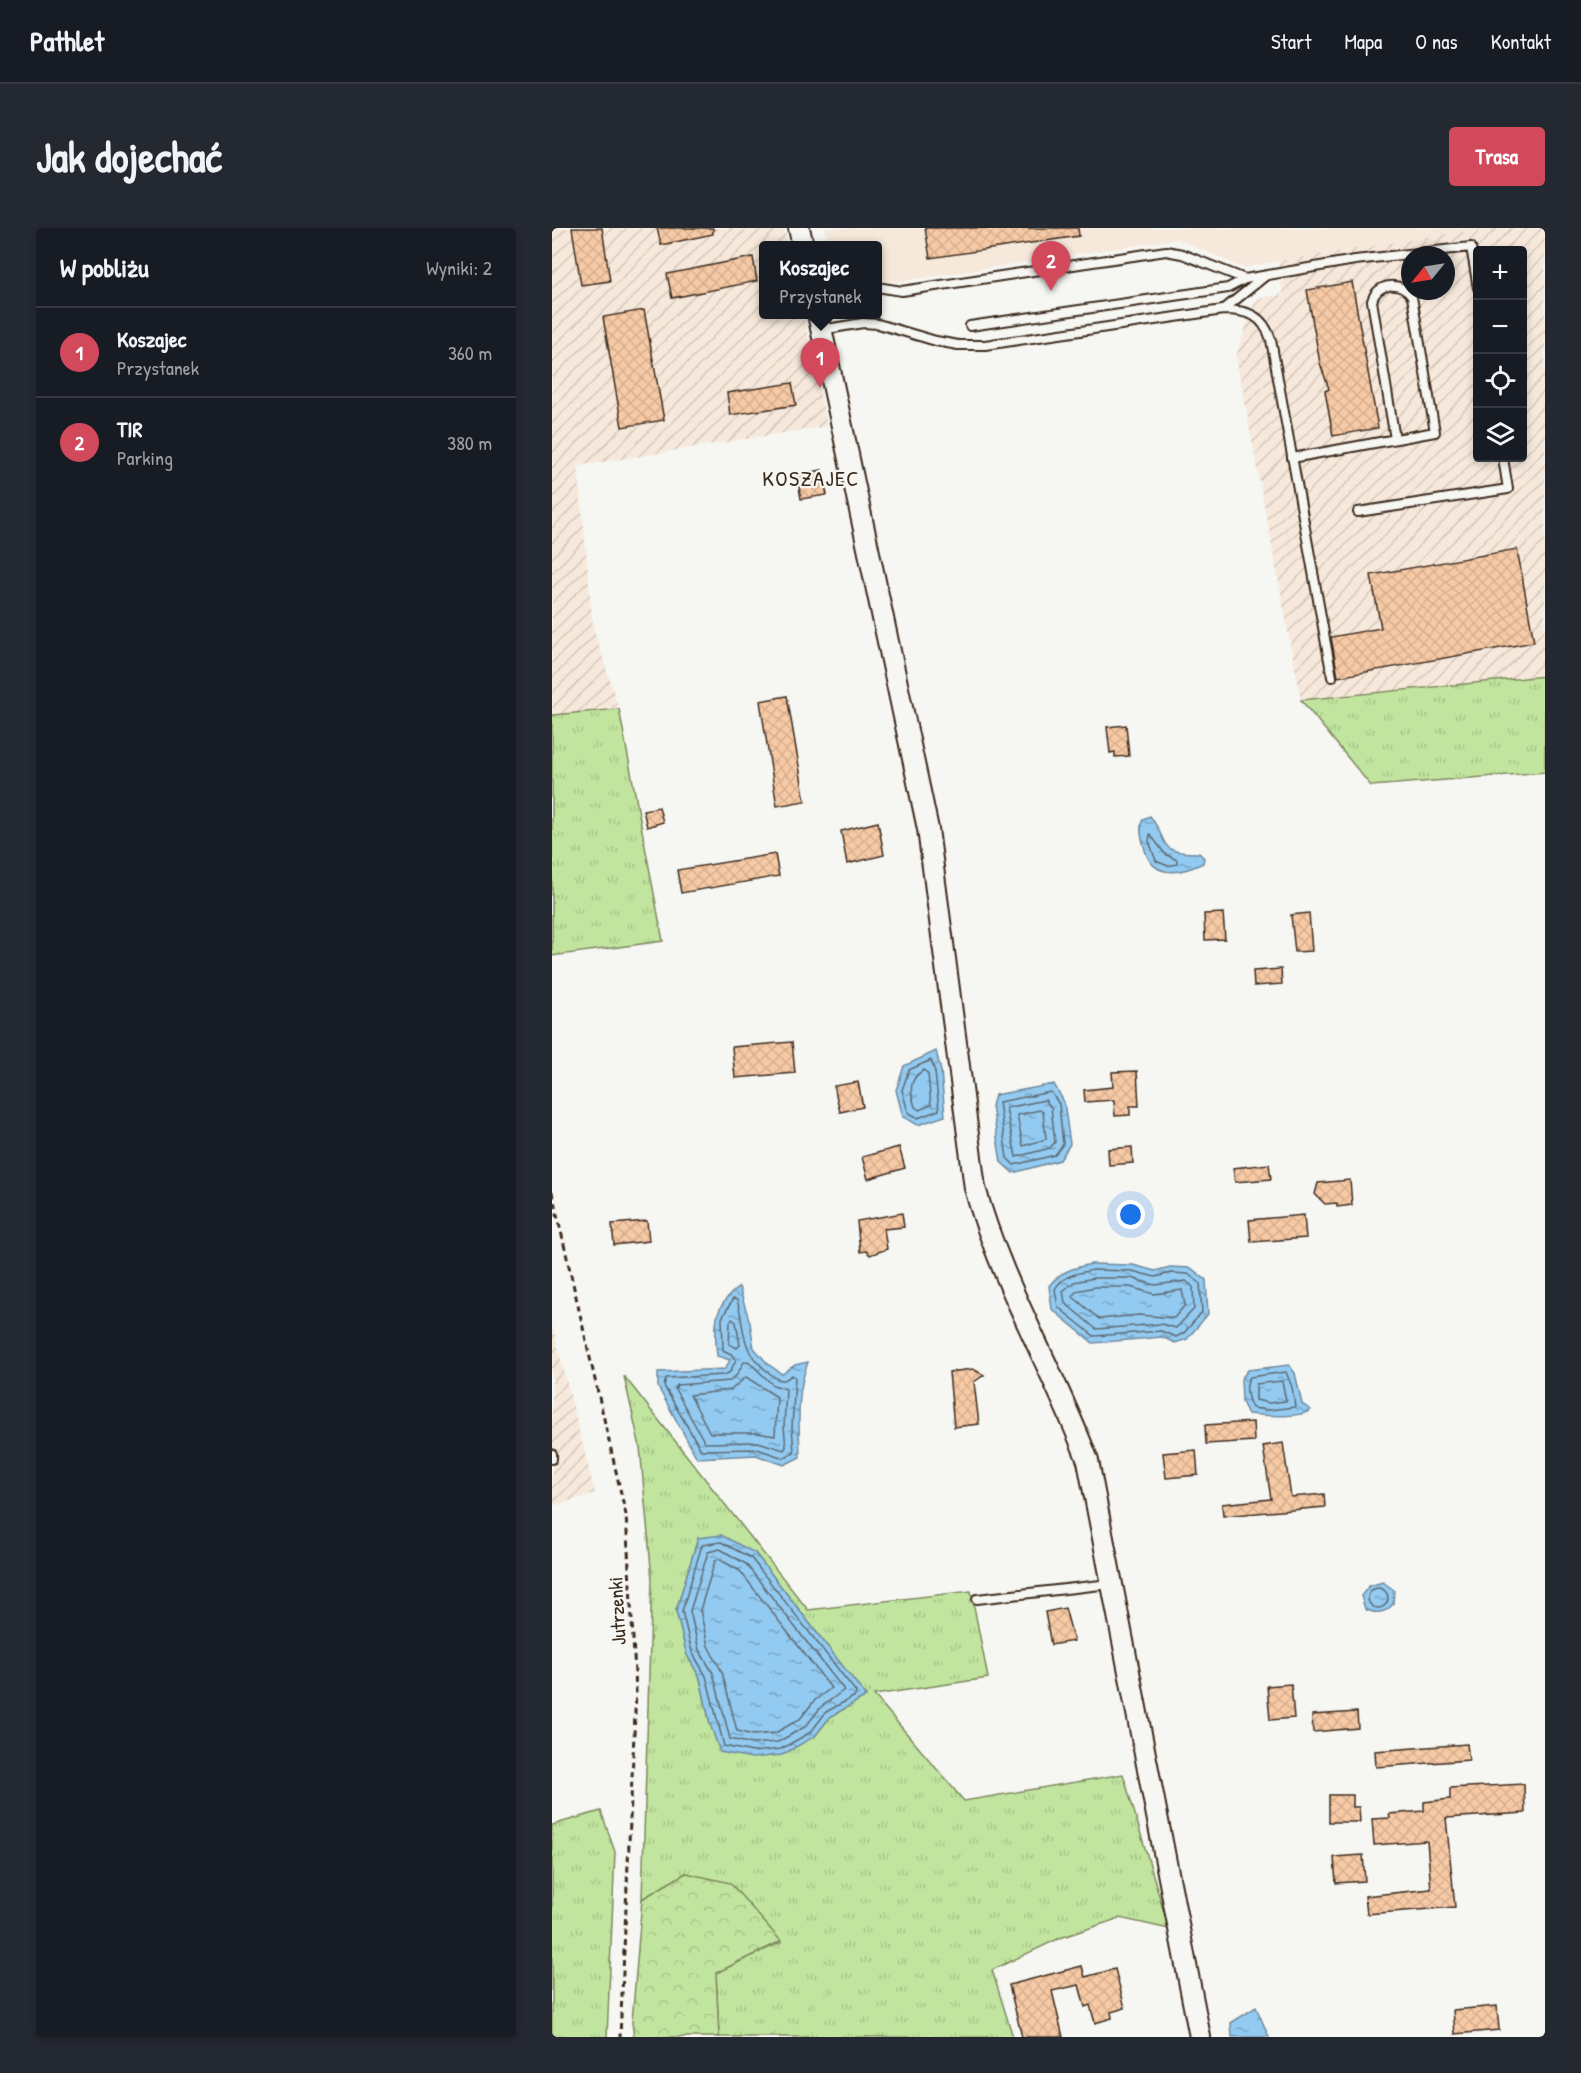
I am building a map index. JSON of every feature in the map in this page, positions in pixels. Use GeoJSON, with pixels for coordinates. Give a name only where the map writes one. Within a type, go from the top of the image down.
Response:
{"type":"FeatureCollection","features":[{"type":"Feature","properties":{"kind":"street"},"geometry":{"type":"LineString","coordinates":[[820,322],[928,829],[975,1188],[987,1234],[1071,1418],[1088,1461],[1200,2037]]}},
{"type":"Feature","properties":{"kind":"lane"},"geometry":{"type":"LineString","coordinates":[[970,326],[1228,288],[1245,279],[1355,260],[1472,248],[1473,255]]}},
{"type":"Feature","properties":{"kind":"lane"},"geometry":{"type":"LineString","coordinates":[[882,288],[902,291],[1166,251],[1182,254],[1245,279]]}},
{"type":"Feature","properties":{"kind":"lane"},"geometry":{"type":"LineString","coordinates":[[1223,310],[1266,276]]}},
{"type":"Feature","properties":{"kind":"lane"},"geometry":{"type":"LineString","coordinates":[[1292,458],[1435,432],[1412,297],[1407,290],[1398,286],[1383,287],[1374,294],[1372,301],[1395,439]]}},
{"type":"Feature","properties":{"kind":"lane"},"geometry":{"type":"LineString","coordinates":[[820,322],[878,324],[936,341],[958,345],[985,345],[1223,310],[1251,313],[1261,319],[1268,328],[1332,677]]}},
{"type":"Feature","properties":{"kind":"lane"},"geometry":{"type":"LineString","coordinates":[[1358,512],[1508,489],[1504,462]]}},
{"type":"Feature","properties":{"kind":"lane"},"geometry":{"type":"LineString","coordinates":[[977,1599],[1111,1584]]}},
{"type":"Feature","properties":{"kind":"path","name":"Jutrzenki"},"geometry":{"type":"LineString","coordinates":[[552,1192],[626,1515],[636,1691],[620,2037]]}},
{"type":"Feature","properties":{"kind":"shaded area"},"geometry":{"type":"Polygon","coordinates":[[[552,228],[784,228],[787,241],[759,241],[759,319],[804,319],[827,426],[578,466],[593,627],[619,709],[552,714],[552,228]]]}},
{"type":"Feature","properties":{"kind":"shaded area"},"geometry":{"type":"Polygon","coordinates":[[[825,228],[1494,228],[1243,268],[1178,239],[896,282],[882,280],[882,241],[828,241],[825,228]]]}},
{"type":"Feature","properties":{"kind":"shaded area"},"geometry":{"type":"Polygon","coordinates":[[[1486,228],[1545,228],[1545,676],[1301,700],[1236,356],[1256,299],[1283,294],[1278,261],[1486,228]]]}},
{"type":"Feature","properties":{"kind":"shaded area"},"geometry":{"type":"Polygon","coordinates":[[[552,1324],[595,1493],[552,1506],[552,1324]]]}},
{"type":"Feature","properties":{"kind":"green space"},"geometry":{"type":"Polygon","coordinates":[[[1545,676],[1545,772],[1371,786],[1301,700],[1545,676]]]}},
{"type":"Feature","properties":{"kind":"green space"},"geometry":{"type":"Polygon","coordinates":[[[619,709],[663,941],[552,956],[552,715],[619,709]]]}},
{"type":"Feature","properties":{"kind":"green space"},"geometry":{"type":"Polygon","coordinates":[[[624,1376],[808,1610],[971,1591],[988,1678],[874,1695],[964,1801],[1123,1774],[1169,1929],[1120,1918],[1060,1938],[992,1970],[1013,2037],[719,2037],[716,1973],[781,1942],[686,1873],[642,1899],[652,1579],[640,1447],[624,1376]],[[698,1538],[676,1611],[687,1655],[700,1678],[710,1724],[815,1736],[830,1717],[866,1696],[755,1553],[698,1538]]]}},
{"type":"Feature","properties":{"kind":"green space"},"geometry":{"type":"Polygon","coordinates":[[[601,1811],[615,1852],[607,2037],[552,2037],[552,1825],[601,1811]]]}},
{"type":"Feature","properties":{"kind":"green space"},"geometry":{"type":"Polygon","coordinates":[[[686,1873],[730,1883],[781,1941],[716,1973],[719,2037],[634,2037],[632,2022],[642,1899],[686,1873]]]}},
{"type":"Feature","properties":{"kind":"water"},"geometry":{"type":"Polygon","coordinates":[[[1150,816],[1170,849],[1185,853],[1199,853],[1204,858],[1203,863],[1175,872],[1159,869],[1153,864],[1148,857],[1141,832],[1143,819],[1150,816]]]}},
{"type":"Feature","properties":{"kind":"water"},"geometry":{"type":"Polygon","coordinates":[[[936,1051],[941,1071],[945,1116],[918,1125],[903,1117],[896,1090],[904,1066],[936,1051]]]}},
{"type":"Feature","properties":{"kind":"water"},"geometry":{"type":"Polygon","coordinates":[[[1054,1084],[1064,1102],[1070,1144],[1060,1160],[1013,1173],[1001,1162],[992,1106],[995,1095],[1054,1084]]]}},
{"type":"Feature","properties":{"kind":"water"},"geometry":{"type":"Polygon","coordinates":[[[1092,1264],[1133,1265],[1155,1271],[1170,1267],[1191,1268],[1206,1280],[1208,1314],[1187,1339],[1175,1343],[1162,1337],[1093,1343],[1052,1309],[1049,1286],[1063,1274],[1092,1264]]]}},
{"type":"Feature","properties":{"kind":"water"},"geometry":{"type":"Polygon","coordinates":[[[739,1287],[750,1323],[754,1348],[768,1364],[782,1374],[795,1365],[808,1362],[800,1397],[800,1457],[784,1465],[756,1455],[697,1458],[658,1387],[658,1372],[725,1369],[730,1360],[717,1356],[717,1317],[724,1302],[739,1287]]]}},
{"type":"Feature","properties":{"kind":"water"},"geometry":{"type":"Polygon","coordinates":[[[1289,1365],[1295,1373],[1302,1404],[1311,1410],[1298,1415],[1248,1414],[1242,1402],[1241,1379],[1248,1370],[1289,1365]]]}},
{"type":"Feature","properties":{"kind":"water"},"geometry":{"type":"Polygon","coordinates":[[[721,1535],[755,1553],[866,1696],[830,1717],[815,1736],[782,1755],[752,1758],[720,1752],[710,1724],[700,1678],[687,1655],[676,1611],[698,1538],[721,1535]]]}},
{"type":"Feature","properties":{"kind":"water"},"geometry":{"type":"Polygon","coordinates":[[[1383,1582],[1394,1590],[1393,1604],[1387,1610],[1380,1612],[1365,1609],[1361,1596],[1369,1586],[1383,1582]]]}},
{"type":"Feature","properties":{"kind":"water"},"geometry":{"type":"Polygon","coordinates":[[[1256,2007],[1269,2037],[1232,2037],[1231,2023],[1256,2007]]]}},
{"type":"Feature","properties":{"kind":"building"},"geometry":{"type":"Polygon","coordinates":[[[572,228],[602,228],[610,281],[581,285],[572,228]]]}},
{"type":"Feature","properties":{"kind":"building"},"geometry":{"type":"Polygon","coordinates":[[[657,228],[713,228],[713,234],[661,245],[657,228]]]}},
{"type":"Feature","properties":{"kind":"building"},"geometry":{"type":"Polygon","coordinates":[[[925,228],[1078,228],[1079,236],[930,258],[925,228]]]}},
{"type":"Feature","properties":{"kind":"building"},"geometry":{"type":"Polygon","coordinates":[[[753,257],[757,281],[672,298],[667,274],[753,257]]]}},
{"type":"Feature","properties":{"kind":"building"},"geometry":{"type":"Polygon","coordinates":[[[1352,282],[1378,428],[1333,436],[1325,391],[1329,389],[1320,363],[1307,290],[1352,282]]]}},
{"type":"Feature","properties":{"kind":"building"},"geometry":{"type":"Polygon","coordinates":[[[644,310],[664,420],[622,427],[603,317],[644,310]]]}},
{"type":"Feature","properties":{"kind":"building"},"geometry":{"type":"Polygon","coordinates":[[[792,383],[796,405],[730,415],[727,393],[792,383]]]}},
{"type":"Feature","properties":{"kind":"building"},"geometry":{"type":"Polygon","coordinates":[[[822,470],[827,495],[801,499],[797,475],[822,470]]]}},
{"type":"Feature","properties":{"kind":"building"},"geometry":{"type":"Polygon","coordinates":[[[1517,549],[1534,642],[1338,677],[1331,637],[1381,628],[1371,575],[1517,549]]]}},
{"type":"Feature","properties":{"kind":"building"},"geometry":{"type":"Polygon","coordinates":[[[787,696],[805,801],[777,806],[760,701],[787,696]]]}},
{"type":"Feature","properties":{"kind":"building"},"geometry":{"type":"Polygon","coordinates":[[[1126,725],[1129,756],[1115,757],[1115,752],[1110,753],[1107,727],[1126,725]]]}},
{"type":"Feature","properties":{"kind":"building"},"geometry":{"type":"Polygon","coordinates":[[[659,807],[663,822],[647,827],[643,810],[659,807]]]}},
{"type":"Feature","properties":{"kind":"building"},"geometry":{"type":"Polygon","coordinates":[[[878,822],[884,855],[847,864],[841,831],[878,822]]]}},
{"type":"Feature","properties":{"kind":"building"},"geometry":{"type":"Polygon","coordinates":[[[775,854],[779,876],[681,893],[677,870],[775,854]]]}},
{"type":"Feature","properties":{"kind":"building"},"geometry":{"type":"Polygon","coordinates":[[[1223,913],[1225,939],[1205,940],[1204,914],[1223,913]]]}},
{"type":"Feature","properties":{"kind":"building"},"geometry":{"type":"Polygon","coordinates":[[[1309,913],[1312,951],[1295,952],[1291,915],[1309,913]]]}},
{"type":"Feature","properties":{"kind":"building"},"geometry":{"type":"Polygon","coordinates":[[[1281,969],[1282,984],[1254,986],[1253,971],[1281,969]]]}},
{"type":"Feature","properties":{"kind":"building"},"geometry":{"type":"Polygon","coordinates":[[[792,1042],[795,1073],[735,1078],[732,1047],[792,1042]]]}},
{"type":"Feature","properties":{"kind":"building"},"geometry":{"type":"Polygon","coordinates":[[[1137,1071],[1139,1106],[1130,1106],[1130,1115],[1115,1116],[1114,1100],[1085,1102],[1084,1090],[1113,1087],[1112,1072],[1137,1071]]]}},
{"type":"Feature","properties":{"kind":"building"},"geometry":{"type":"Polygon","coordinates":[[[858,1082],[863,1107],[840,1112],[834,1086],[858,1082]]]}},
{"type":"Feature","properties":{"kind":"building"},"geometry":{"type":"Polygon","coordinates":[[[899,1147],[905,1168],[868,1179],[862,1157],[899,1147]]]}},
{"type":"Feature","properties":{"kind":"building"},"geometry":{"type":"Polygon","coordinates":[[[1132,1147],[1133,1163],[1109,1165],[1108,1149],[1132,1147]]]}},
{"type":"Feature","properties":{"kind":"building"},"geometry":{"type":"Polygon","coordinates":[[[1269,1164],[1271,1179],[1235,1182],[1233,1168],[1269,1164]]]}},
{"type":"Feature","properties":{"kind":"building"},"geometry":{"type":"Polygon","coordinates":[[[1350,1180],[1352,1205],[1337,1207],[1337,1203],[1325,1204],[1315,1194],[1318,1183],[1350,1180]]]}},
{"type":"Feature","properties":{"kind":"building"},"geometry":{"type":"Polygon","coordinates":[[[902,1213],[904,1227],[884,1229],[887,1249],[870,1255],[866,1251],[860,1252],[857,1221],[902,1213]]]}},
{"type":"Feature","properties":{"kind":"building"},"geometry":{"type":"Polygon","coordinates":[[[1304,1215],[1306,1238],[1251,1242],[1249,1220],[1304,1215]]]}},
{"type":"Feature","properties":{"kind":"building"},"geometry":{"type":"Polygon","coordinates":[[[647,1221],[649,1241],[614,1245],[612,1224],[647,1221]]]}},
{"type":"Feature","properties":{"kind":"building"},"geometry":{"type":"Polygon","coordinates":[[[973,1369],[984,1375],[974,1382],[979,1424],[954,1427],[949,1372],[973,1369]]]}},
{"type":"Feature","properties":{"kind":"building"},"geometry":{"type":"Polygon","coordinates":[[[1253,1422],[1254,1441],[1206,1444],[1205,1425],[1253,1422]]]}},
{"type":"Feature","properties":{"kind":"building"},"geometry":{"type":"Polygon","coordinates":[[[1283,1443],[1291,1497],[1324,1494],[1325,1507],[1223,1516],[1222,1504],[1271,1499],[1263,1446],[1283,1443]]]}},
{"type":"Feature","properties":{"kind":"building"},"geometry":{"type":"Polygon","coordinates":[[[1196,1450],[1198,1475],[1166,1478],[1163,1453],[1196,1450]]]}},
{"type":"Feature","properties":{"kind":"building"},"geometry":{"type":"Polygon","coordinates":[[[1065,1608],[1074,1641],[1051,1645],[1045,1612],[1065,1608]]]}},
{"type":"Feature","properties":{"kind":"building"},"geometry":{"type":"Polygon","coordinates":[[[1291,1684],[1294,1718],[1270,1720],[1267,1686],[1291,1684]]]}},
{"type":"Feature","properties":{"kind":"building"},"geometry":{"type":"Polygon","coordinates":[[[1357,1712],[1358,1728],[1313,1732],[1312,1715],[1357,1712]]]}},
{"type":"Feature","properties":{"kind":"building"},"geometry":{"type":"Polygon","coordinates":[[[1467,1744],[1469,1760],[1376,1767],[1375,1751],[1467,1744]]]}},
{"type":"Feature","properties":{"kind":"building"},"geometry":{"type":"Polygon","coordinates":[[[1524,1784],[1525,1813],[1446,1818],[1455,1907],[1367,1914],[1365,1896],[1431,1889],[1427,1841],[1374,1845],[1372,1819],[1390,1818],[1389,1814],[1424,1811],[1424,1802],[1450,1799],[1450,1788],[1524,1784]]]}},
{"type":"Feature","properties":{"kind":"building"},"geometry":{"type":"Polygon","coordinates":[[[1329,1795],[1353,1795],[1353,1807],[1359,1807],[1360,1822],[1329,1822],[1329,1795]]]}},
{"type":"Feature","properties":{"kind":"building"},"geometry":{"type":"Polygon","coordinates":[[[1363,1855],[1365,1881],[1336,1883],[1334,1857],[1363,1855]]]}},
{"type":"Feature","properties":{"kind":"building"},"geometry":{"type":"Polygon","coordinates":[[[1082,1966],[1085,1977],[1115,1969],[1125,2008],[1111,2012],[1112,2018],[1095,2023],[1090,2005],[1085,2007],[1079,1985],[1052,1991],[1063,2037],[1022,2037],[1009,1985],[1082,1966]]]}},
{"type":"Feature","properties":{"kind":"building"},"geometry":{"type":"Polygon","coordinates":[[[1497,2006],[1499,2030],[1455,2034],[1453,2010],[1497,2006]]]}},
{"type":"Feature","properties":{"kind":"place","name":"TIR"},"geometry":{"type":"Point","coordinates":[1051,291]}},
{"type":"Feature","properties":{"kind":"place","name":"Koszajec"},"geometry":{"type":"Point","coordinates":[820,388]}},
{"type":"Feature","properties":{"kind":"district","name":"KOSZAJEC"},"geometry":{"type":"Point","coordinates":[811,478]}}]}
